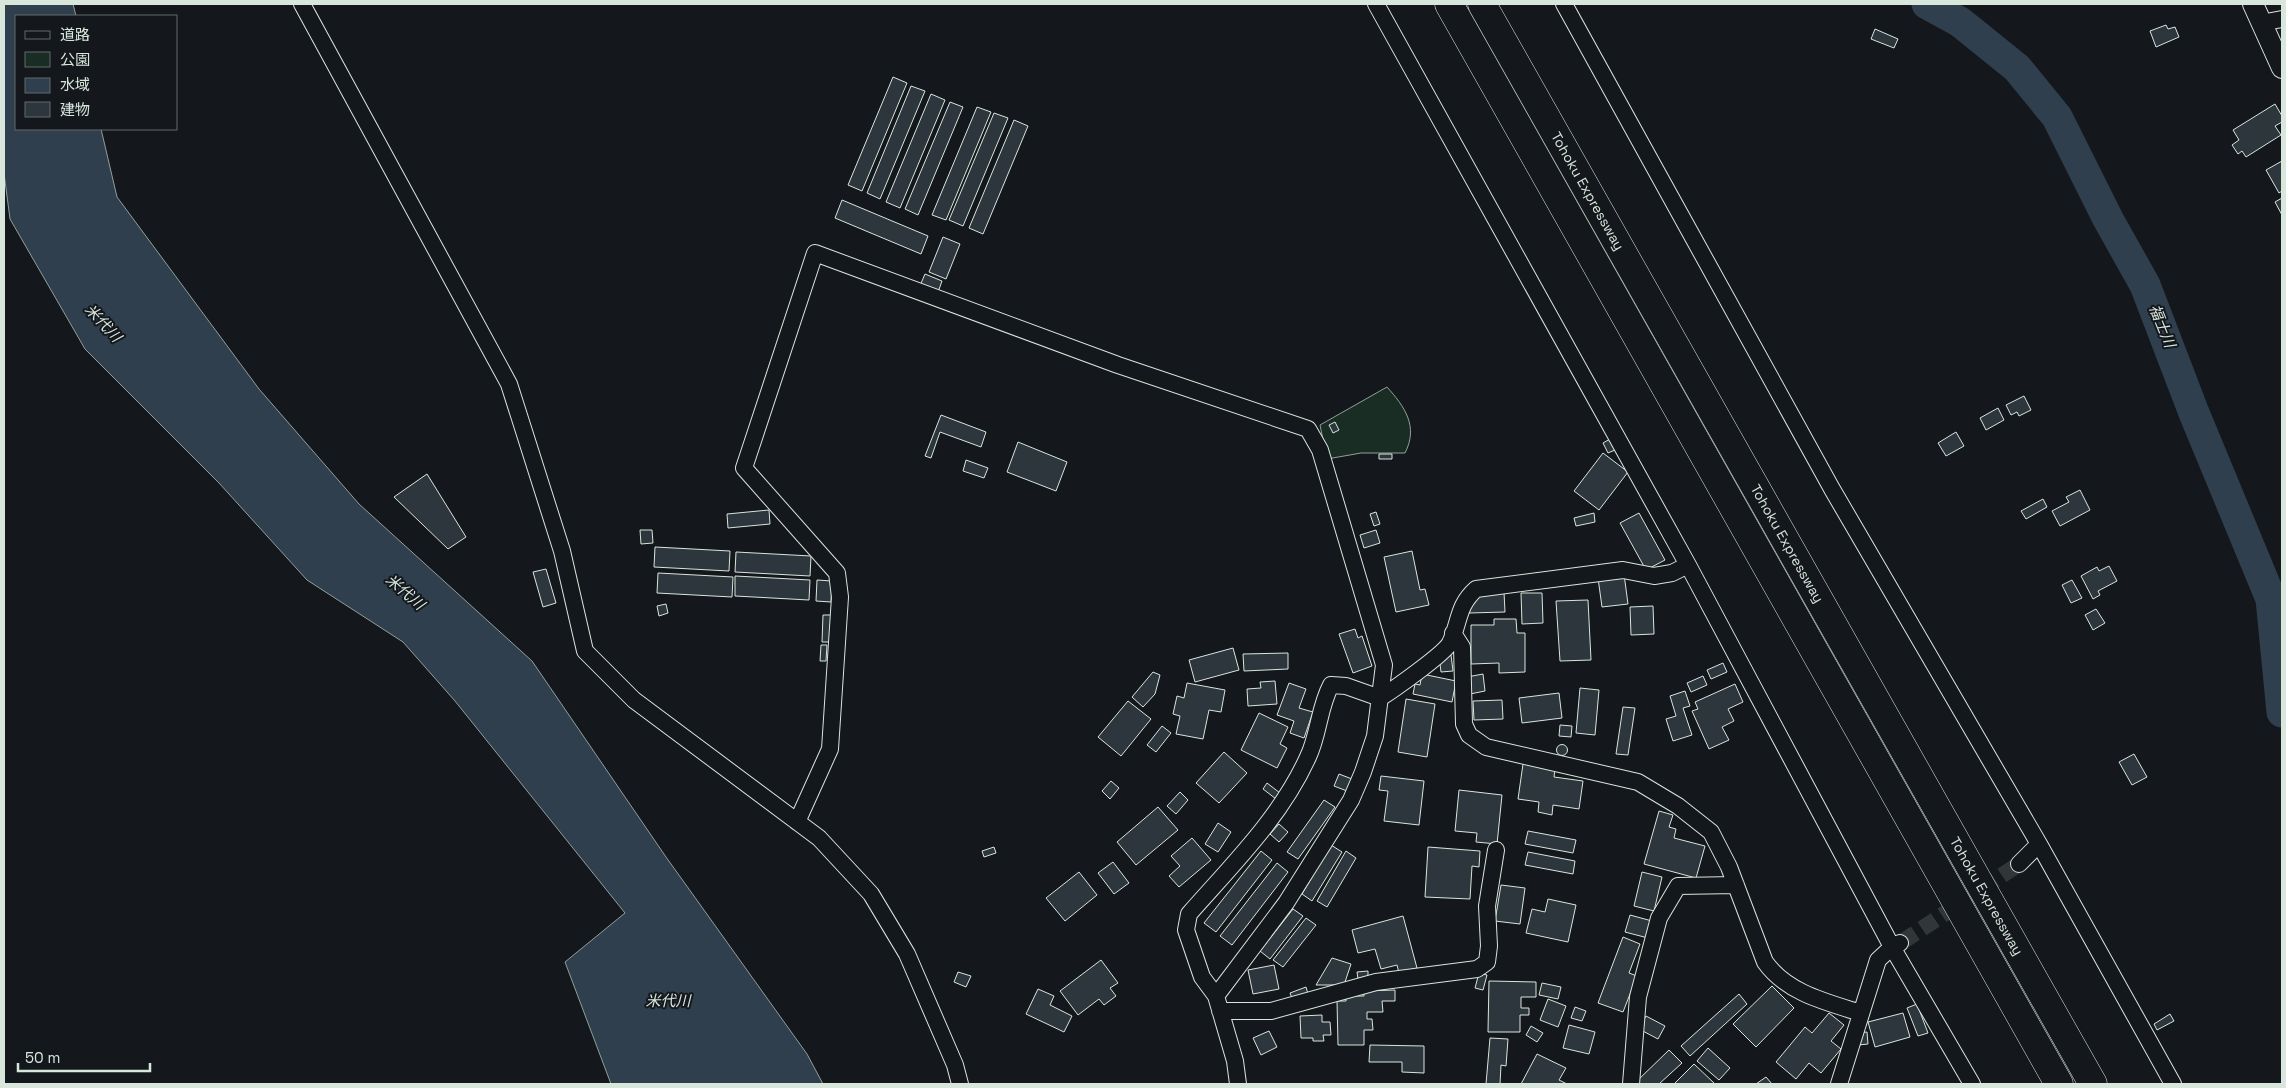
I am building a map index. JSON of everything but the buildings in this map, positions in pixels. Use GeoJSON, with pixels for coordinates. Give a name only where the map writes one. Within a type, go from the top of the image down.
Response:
{"type":"FeatureCollection","features":[{"type":"Feature","properties":{"kind":"highway","name":"Tohoku Expressway"},"geometry":{"type":"LineString","coordinates":[[1449,4],[1612,287],[1876,762],[2060,1084]]}},
{"type":"Feature","properties":{"kind":"highway","name":"Tohoku Expressway"},"geometry":{"type":"LineString","coordinates":[[1482,4],[2093,1084]]}},
{"type":"Feature","properties":{"kind":"street"},"geometry":{"type":"LineString","coordinates":[[302,4],[509,384],[562,551],[585,651],[634,700],[819,838],[871,894],[907,954],[955,1065],[960,1084]]}},
{"type":"Feature","properties":{"kind":"street"},"geometry":{"type":"LineString","coordinates":[[1376,4],[1688,566],[1972,1084]]}},
{"type":"Feature","properties":{"kind":"street"},"geometry":{"type":"LineString","coordinates":[[1564,4],[1832,489],[2039,844],[2173,1084]]}},
{"type":"Feature","properties":{"kind":"street"},"geometry":{"type":"LineString","coordinates":[[2253,4],[2282,68]]}},
{"type":"Feature","properties":{"kind":"street"},"geometry":{"type":"LineString","coordinates":[[2262,23],[2282,19]]}},
{"type":"Feature","properties":{"kind":"street"},"geometry":{"type":"LineString","coordinates":[[797,822],[830,749],[840,597],[837,573],[744,468],[815,253],[1118,365],[1308,429],[1320,450],[1384,665],[1375,736],[1351,800],[1286,903],[1218,1004]]}},
{"type":"Feature","properties":{"kind":"street"},"geometry":{"type":"LineString","coordinates":[[1238,1084],[1235,1062],[1218,1004],[1202,977],[1186,930],[1190,914],[1280,806],[1309,756],[1324,696],[1331,685],[1346,686],[1380,698],[1397,688],[1449,644],[1466,598],[1476,589],[1624,570],[1654,576],[1672,573],[1688,566]]}},
{"type":"Feature","properties":{"kind":"street"},"geometry":{"type":"LineString","coordinates":[[1452,633],[1462,648],[1464,724],[1469,734],[1486,747],[1638,782],[1678,806],[1710,832],[1736,886],[1765,962],[1775,976],[1803,993],[1861,1014]]}},
{"type":"Feature","properties":{"kind":"street"},"geometry":{"type":"LineString","coordinates":[[2019,864],[2039,844]]}},
{"type":"Feature","properties":{"kind":"street"},"geometry":{"type":"LineString","coordinates":[[1218,1004],[1271,1011],[1376,982],[1477,969],[1487,962],[1487,906],[1496,850]]}},
{"type":"Feature","properties":{"kind":"street"},"geometry":{"type":"LineString","coordinates":[[1631,1084],[1638,997],[1659,918],[1678,886],[1736,886]]}},
{"type":"Feature","properties":{"kind":"street"},"geometry":{"type":"LineString","coordinates":[[1839,1084],[1878,960],[1897,945]]}},
{"type":"Feature","properties":{"kind":"green space"},"geometry":{"type":"Polygon","coordinates":[[[1387,387],[1408,417],[1410,434],[1405,453],[1361,453],[1327,459],[1320,425],[1387,387]]]}},
{"type":"Feature","properties":{"kind":"water","name":"米代川"},"geometry":{"type":"Polygon","coordinates":[[[4,4],[73,4],[76,15],[15,15],[15,130],[101,130],[117,197],[259,389],[359,504],[532,661],[666,857],[807,1054],[823,1084],[611,1084],[565,962],[625,913],[455,701],[403,642],[307,580],[219,483],[85,349],[10,219],[4,173],[4,4]]]}},
{"type":"Feature","properties":{"kind":"waterway","name":"福士川"},"geometry":{"type":"LineString","coordinates":[[1927,4],[1960,22],[2017,68],[2057,117],[2108,219],[2145,285],[2194,413],[2271,599],[2282,712]]}},
{"type":"Feature","properties":{"kind":"tunnel"},"geometry":{"type":"LineString","coordinates":[[1902,942],[2019,864]]}}]}
